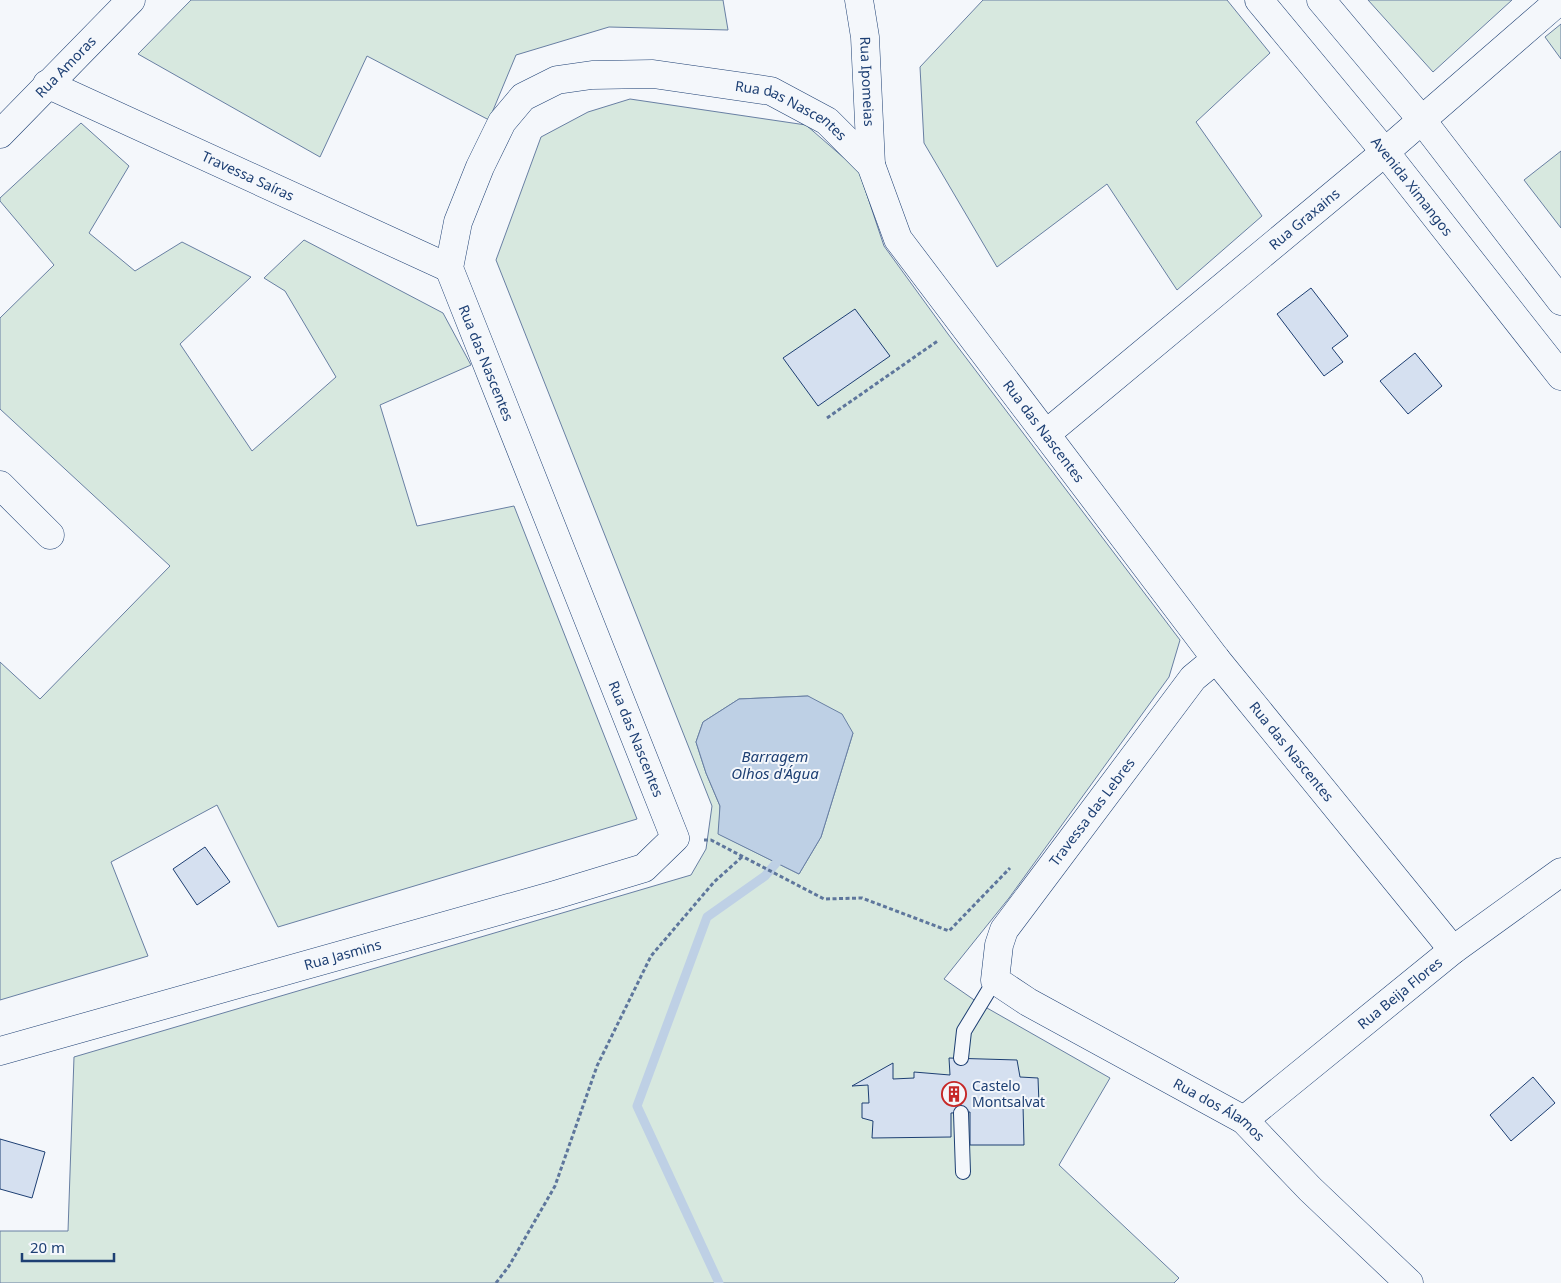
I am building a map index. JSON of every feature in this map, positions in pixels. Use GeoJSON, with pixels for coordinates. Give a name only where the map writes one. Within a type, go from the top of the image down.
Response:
{"type":"FeatureCollection","features":[{"type":"Feature","properties":{"kind":"street","name":"Rua Amoras"},"geometry":{"type":"LineString","coordinates":[[0,134],[131,0]]}},
{"type":"Feature","properties":{"kind":"street","name":"Rua Ipomeias"},"geometry":{"type":"LineString","coordinates":[[859,0],[865,37],[871,165]]}},
{"type":"Feature","properties":{"kind":"street","name":"Avenida Ximangos"},"geometry":{"type":"LineString","coordinates":[[1259,0],[1386,152],[1561,376]]}},
{"type":"Feature","properties":{"kind":"street"},"geometry":{"type":"LineString","coordinates":[[1321,0],[1421,119],[1561,300]]}},
{"type":"Feature","properties":{"kind":"street","name":"Rua Graxains"},"geometry":{"type":"LineString","coordinates":[[1046,434],[1386,152],[1421,119],[1560,0]]}},
{"type":"Feature","properties":{"kind":"street","name":"Rua das Nascentes"},"geometry":{"type":"LineString","coordinates":[[675,838],[448,268],[458,222],[480,167],[502,122],[524,97],[557,80],[592,75],[653,74],[770,91],[828,121],[871,165],[898,239],[962,324],[1216,659],[1453,950]]}},
{"type":"Feature","properties":{"kind":"street","name":"Travessa Saíras"},"geometry":{"type":"LineString","coordinates":[[47,84],[448,268]]}},
{"type":"Feature","properties":{"kind":"street"},"geometry":{"type":"LineString","coordinates":[[0,485],[50,535]]}},
{"type":"Feature","properties":{"kind":"street","name":"Travessa das Lebres"},"geometry":{"type":"LineString","coordinates":[[995,980],[999,945],[1004,930],[1193,678],[1216,659]]}},
{"type":"Feature","properties":{"kind":"street","name":"Rua Jasmins"},"geometry":{"type":"LineString","coordinates":[[0,1051],[555,895],[644,868],[675,838]]}},
{"type":"Feature","properties":{"kind":"street","name":"Rua Beija Flores"},"geometry":{"type":"LineString","coordinates":[[1244,1120],[1453,950],[1561,872]]}},
{"type":"Feature","properties":{"kind":"street","name":"Rua dos Álamos"},"geometry":{"type":"LineString","coordinates":[[995,980],[1028,1002],[1244,1120],[1310,1189],[1409,1283]]}},
{"type":"Feature","properties":{"kind":"lane"},"geometry":{"type":"LineString","coordinates":[[961,1058],[964,1031],[995,980]]}},
{"type":"Feature","properties":{"kind":"lane"},"geometry":{"type":"LineString","coordinates":[[961,1112],[963,1172]]}},
{"type":"Feature","properties":{"kind":"path"},"geometry":{"type":"LineString","coordinates":[[827,418],[962,324]]}},
{"type":"Feature","properties":{"kind":"path"},"geometry":{"type":"LineString","coordinates":[[675,838],[711,840],[824,899],[862,898],[949,931],[1019,859],[1052,864]]}},
{"type":"Feature","properties":{"kind":"path"},"geometry":{"type":"LineString","coordinates":[[496,1283],[509,1266],[555,1186],[597,1066],[651,956],[714,882],[743,856]]}},
{"type":"Feature","properties":{"kind":"shaded area"},"geometry":{"type":"Polygon","coordinates":[[[191,0],[723,0],[728,30],[609,27],[516,55],[489,120],[367,56],[320,157],[138,54],[191,0]]]}},
{"type":"Feature","properties":{"kind":"shaded area"},"geometry":{"type":"Polygon","coordinates":[[[983,0],[1227,0],[1270,53],[1196,122],[1262,216],[1177,290],[1107,184],[997,267],[924,143],[920,67],[983,0]]]}},
{"type":"Feature","properties":{"kind":"shaded area"},"geometry":{"type":"Polygon","coordinates":[[[1368,0],[1512,0],[1433,72],[1368,0]]]}},
{"type":"Feature","properties":{"kind":"shaded area"},"geometry":{"type":"Polygon","coordinates":[[[1561,24],[1561,59],[1545,37],[1561,24]]]}},
{"type":"Feature","properties":{"kind":"shaded area"},"geometry":{"type":"Polygon","coordinates":[[[630,99],[806,125],[859,171],[884,246],[948,334],[1180,640],[1169,677],[1009,898],[944,979],[980,1004],[1110,1078],[1059,1165],[1179,1278],[1174,1283],[0,1283],[0,1231],[68,1231],[74,1057],[691,875],[706,849],[712,806],[496,260],[541,137],[588,112],[630,99]],[[808,696],[739,699],[703,722],[696,742],[706,773],[720,806],[719,834],[799,874],[821,837],[853,733],[808,696]]]}},
{"type":"Feature","properties":{"kind":"shaded area"},"geometry":{"type":"Polygon","coordinates":[[[81,123],[129,166],[89,233],[135,271],[182,242],[251,277],[180,344],[252,451],[336,377],[285,291],[264,278],[304,240],[443,313],[471,365],[380,405],[417,526],[514,506],[637,819],[278,927],[217,805],[111,862],[148,956],[0,1000],[0,662],[40,699],[170,566],[0,409],[0,318],[54,265],[0,201],[0,198],[81,123]]]}},
{"type":"Feature","properties":{"kind":"shaded area"},"geometry":{"type":"Polygon","coordinates":[[[1561,151],[1561,228],[1524,180],[1561,151]]]}},
{"type":"Feature","properties":{"kind":"water","name":"Barragem Olhos d'Água"},"geometry":{"type":"Polygon","coordinates":[[[808,696],[842,714],[853,733],[821,837],[799,874],[718,834],[720,806],[706,773],[696,742],[703,722],[739,699],[808,696]]]}},
{"type":"Feature","properties":{"kind":"building"},"geometry":{"type":"Polygon","coordinates":[[[1311,288],[1348,336],[1332,348],[1343,362],[1324,376],[1277,314],[1311,288]]]}},
{"type":"Feature","properties":{"kind":"building"},"geometry":{"type":"Polygon","coordinates":[[[855,309],[890,356],[818,406],[783,358],[855,309]]]}},
{"type":"Feature","properties":{"kind":"building"},"geometry":{"type":"Polygon","coordinates":[[[1415,353],[1442,386],[1408,414],[1380,381],[1415,353]]]}},
{"type":"Feature","properties":{"kind":"building"},"geometry":{"type":"Polygon","coordinates":[[[205,847],[230,882],[197,905],[173,869],[205,847]]]}},
{"type":"Feature","properties":{"kind":"building","name":"Castelo Montsalvat"},"geometry":{"type":"Polygon","coordinates":[[[949,1058],[1017,1060],[1020,1077],[1038,1078],[1039,1104],[1023,1105],[1024,1145],[970,1145],[970,1112],[951,1113],[951,1137],[872,1138],[873,1121],[862,1118],[862,1103],[869,1103],[868,1085],[852,1086],[893,1063],[893,1079],[914,1078],[914,1072],[950,1075],[949,1058]]]}},
{"type":"Feature","properties":{"kind":"building"},"geometry":{"type":"Polygon","coordinates":[[[1533,1077],[1555,1103],[1511,1141],[1490,1115],[1533,1077]]]}},
{"type":"Feature","properties":{"kind":"building"},"geometry":{"type":"Polygon","coordinates":[[[0,1139],[45,1152],[32,1198],[0,1189],[0,1139]]]}},
{"type":"Feature","properties":{"kind":"waterway"},"geometry":{"type":"LineString","coordinates":[[719,1283],[637,1106],[707,917],[765,876],[777,862]]}},
{"type":"Feature","properties":{"kind":"place","name":"Castelo Montsalvat"},"geometry":{"type":"Point","coordinates":[954,1094]}}]}
